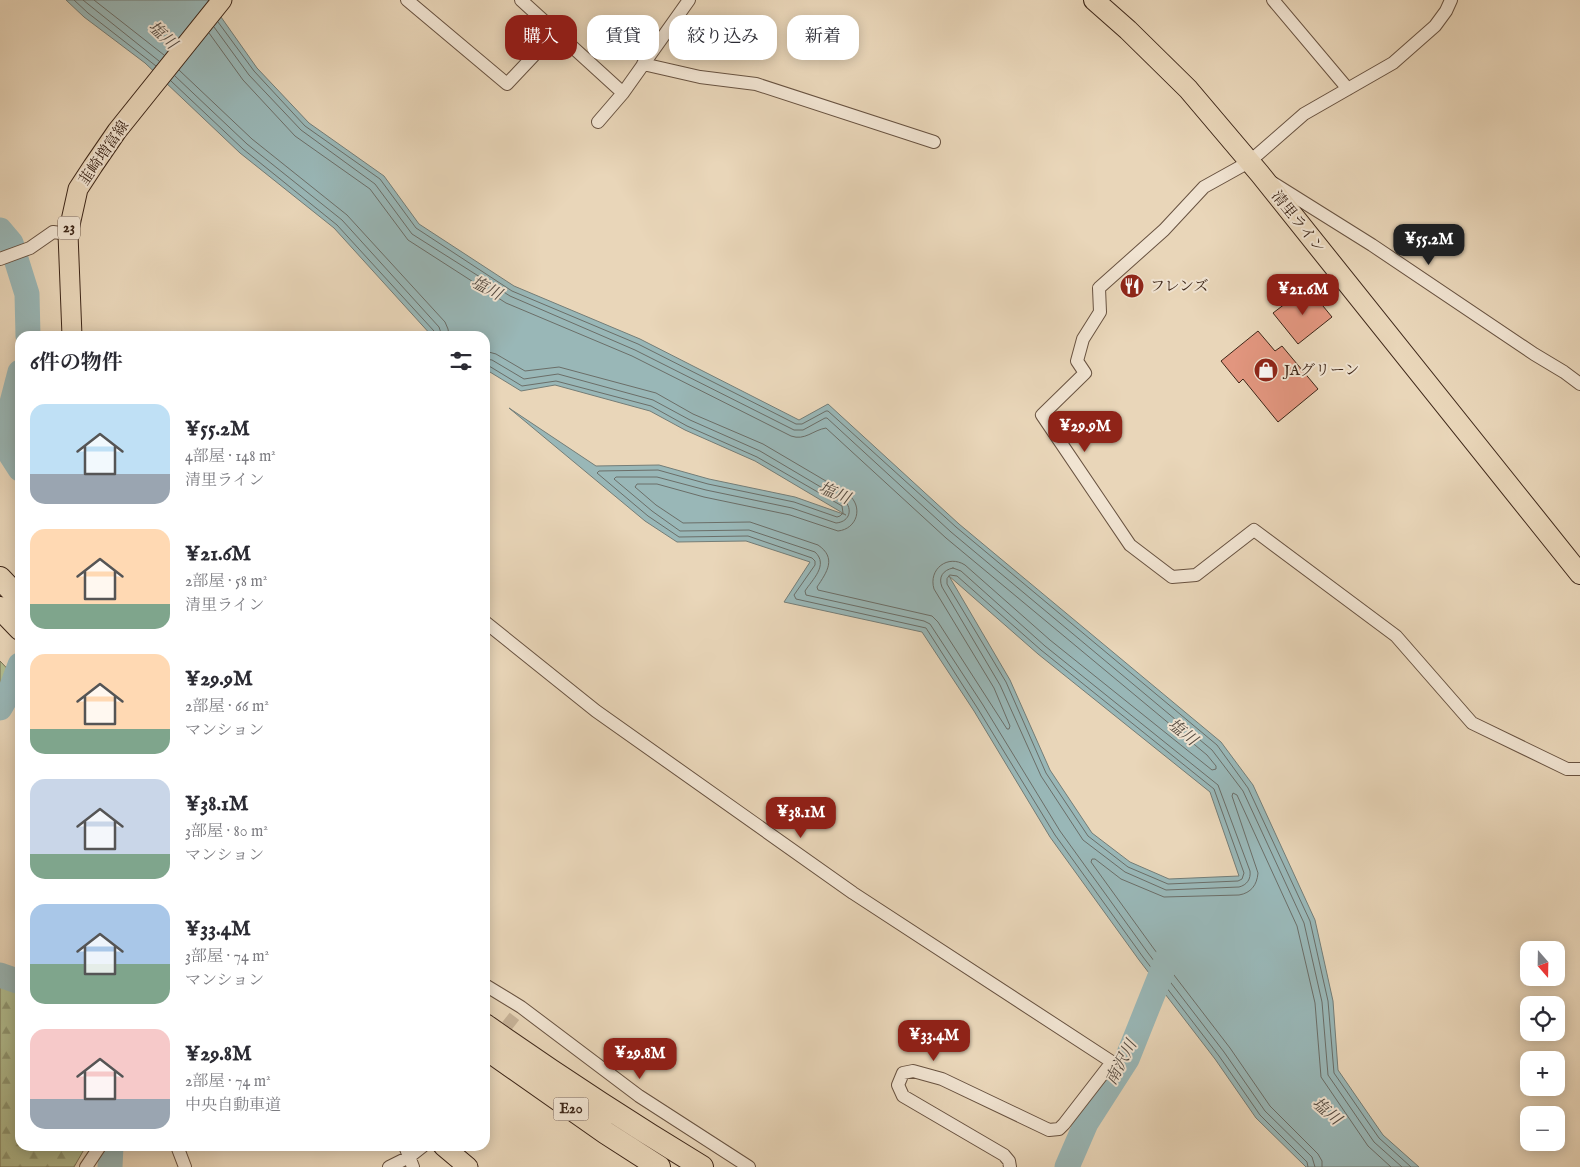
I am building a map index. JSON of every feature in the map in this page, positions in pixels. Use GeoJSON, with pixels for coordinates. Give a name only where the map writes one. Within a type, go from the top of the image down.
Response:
{"type":"FeatureCollection","features":[{"type":"Feature","properties":{"kind":"highway","name":"清里ライン"},"geometry":{"type":"LineString","coordinates":[[1094,0],[1128,30],[1188,89],[1254,168],[1580,574]]}},
{"type":"Feature","properties":{"kind":"highway"},"geometry":{"type":"LineString","coordinates":[[0,578],[15,594]]}},
{"type":"Feature","properties":{"kind":"highway"},"geometry":{"type":"LineString","coordinates":[[0,608],[15,624]]}},
{"type":"Feature","properties":{"kind":"highway","name":"E20"},"geometry":{"type":"LineString","coordinates":[[490,1029],[596,1102],[702,1167]]}},
{"type":"Feature","properties":{"kind":"highway","name":"E20"},"geometry":{"type":"LineString","coordinates":[[490,1052],[590,1122],[659,1167]]}},
{"type":"Feature","properties":{"kind":"main road","name":"韮崎増富線"},"geometry":{"type":"LineString","coordinates":[[72,331],[68,234],[78,189],[117,131],[222,0]]}},
{"type":"Feature","properties":{"kind":"main road"},"geometry":{"type":"LineString","coordinates":[[450,1151],[468,1167]]}},
{"type":"Feature","properties":{"kind":"street"},"geometry":{"type":"LineString","coordinates":[[407,0],[507,84],[530,60]]}},
{"type":"Feature","properties":{"kind":"street"},"geometry":{"type":"LineString","coordinates":[[521,0],[537,15]]}},
{"type":"Feature","properties":{"kind":"street"},"geometry":{"type":"LineString","coordinates":[[598,122],[623,93],[690,0]]}},
{"type":"Feature","properties":{"kind":"street"},"geometry":{"type":"LineString","coordinates":[[1273,0],[1348,89]]}},
{"type":"Feature","properties":{"kind":"street"},"geometry":{"type":"LineString","coordinates":[[1451,0],[1446,11],[1434,26],[1393,64],[1304,114],[1254,168],[1204,187],[1164,230],[1098,288],[1100,312],[1083,339],[1077,361],[1085,372],[1042,414],[1130,545],[1172,577],[1196,575],[1254,530],[1396,636],[1472,723],[1567,769],[1580,769]]}},
{"type":"Feature","properties":{"kind":"street"},"geometry":{"type":"LineString","coordinates":[[577,51],[623,93]]}},
{"type":"Feature","properties":{"kind":"street"},"geometry":{"type":"LineString","coordinates":[[643,64],[700,77],[756,84],[934,142]]}},
{"type":"Feature","properties":{"kind":"street"},"geometry":{"type":"LineString","coordinates":[[1254,168],[1372,244],[1580,384]]}},
{"type":"Feature","properties":{"kind":"street"},"geometry":{"type":"LineString","coordinates":[[0,259],[30,248],[53,232],[68,234]]}},
{"type":"Feature","properties":{"kind":"street"},"geometry":{"type":"LineString","coordinates":[[490,626],[596,711],[854,893],[1112,1062],[1064,1124],[1059,1129],[1049,1130],[942,1079],[913,1071],[903,1073],[898,1085],[903,1096],[1004,1155],[1010,1161],[1010,1167]]}},
{"type":"Feature","properties":{"kind":"street"},"geometry":{"type":"LineString","coordinates":[[490,989],[639,1096],[749,1167]]}},
{"type":"Feature","properties":{"kind":"street"},"geometry":{"type":"LineString","coordinates":[[86,1167],[97,1151]]}},
{"type":"Feature","properties":{"kind":"street"},"geometry":{"type":"LineString","coordinates":[[179,1151],[185,1167]]}},
{"type":"Feature","properties":{"kind":"street"},"geometry":{"type":"LineString","coordinates":[[389,1167],[409,1157]]}},
{"type":"Feature","properties":{"kind":"green space"},"geometry":{"type":"Polygon","coordinates":[[[0,661],[15,677],[15,700],[0,717],[0,661]]]}},
{"type":"Feature","properties":{"kind":"green space"},"geometry":{"type":"Polygon","coordinates":[[[0,967],[15,980],[15,1151],[83,1151],[74,1167],[0,1167],[0,967]]]}},
{"type":"Feature","properties":{"kind":"water","name":"塩川"},"geometry":{"type":"Polygon","coordinates":[[[66,0],[209,0],[257,68],[309,123],[384,176],[419,224],[514,286],[640,339],[799,420],[828,404],[959,524],[1221,742],[1253,785],[1315,920],[1333,1001],[1338,1070],[1383,1135],[1419,1167],[1306,1167],[1256,1118],[1215,1059],[1139,960],[1050,837],[974,711],[922,632],[784,602],[810,562],[746,541],[677,542],[645,521],[509,408],[596,466],[659,465],[709,479],[795,497],[846,515],[755,461],[685,430],[650,411],[555,385],[521,391],[490,372],[490,331],[427,331],[334,228],[240,153],[145,63],[84,17],[66,0]],[[949,576],[1010,680],[1050,770],[1092,833],[1130,862],[1169,879],[1239,876],[1210,792],[1038,654],[949,576]]]}},
{"type":"Feature","properties":{"kind":"building"},"geometry":{"type":"Polygon","coordinates":[[[1309,289],[1332,317],[1298,344],[1273,313],[1294,297],[1296,300],[1309,289]]]}},
{"type":"Feature","properties":{"kind":"building","name":"JAグリーン"},"geometry":{"type":"Polygon","coordinates":[[[1258,331],[1275,351],[1282,346],[1318,389],[1278,422],[1243,379],[1239,383],[1221,361],[1258,331]]]}},
{"type":"Feature","properties":{"kind":"waterway"},"geometry":{"type":"LineString","coordinates":[[0,230],[11,243],[27,294],[28,331]]}},
{"type":"Feature","properties":{"kind":"waterway"},"geometry":{"type":"LineString","coordinates":[[15,391],[4,433],[9,452],[15,461]]}},
{"type":"Feature","properties":{"kind":"waterway"},"geometry":{"type":"LineString","coordinates":[[0,708],[15,678]]}},
{"type":"Feature","properties":{"kind":"waterway","name":"南沢川"},"geometry":{"type":"LineString","coordinates":[[1067,1167],[1086,1123],[1127,1059],[1169,954]]}},
{"type":"Feature","properties":{"kind":"waterway"},"geometry":{"type":"LineString","coordinates":[[0,975],[15,980]]}},
{"type":"Feature","properties":{"kind":"waterway"},"geometry":{"type":"LineString","coordinates":[[110,1167],[111,1151]]}},
{"type":"Feature","properties":{"kind":"tunnel"},"geometry":{"type":"LineString","coordinates":[[496,1040],[517,1013]]}},
{"type":"Feature","properties":{"kind":"place","name":"フレンズ"},"geometry":{"type":"Point","coordinates":[1132,286]}},
{"type":"Feature","properties":{"kind":"place","name":"JAグリーン"},"geometry":{"type":"Point","coordinates":[1266,370]}}]}
